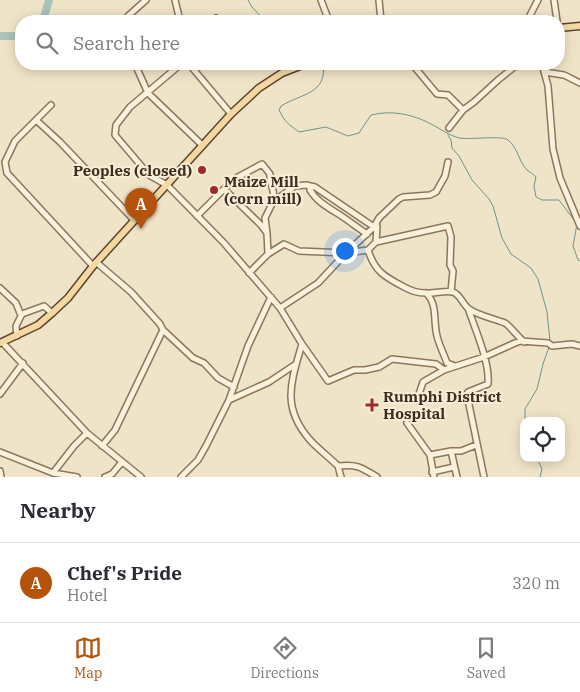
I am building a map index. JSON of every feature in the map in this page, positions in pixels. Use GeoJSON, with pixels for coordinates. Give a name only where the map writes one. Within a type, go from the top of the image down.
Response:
{"type":"FeatureCollection","features":[{"type":"Feature","properties":{"kind":"main road"},"geometry":{"type":"LineString","coordinates":[[565,27],[580,26]]}},
{"type":"Feature","properties":{"kind":"main road"},"geometry":{"type":"LineString","coordinates":[[1,342],[38,326],[52,314],[202,144],[231,114],[259,88],[290,70]]}},
{"type":"Feature","properties":{"kind":"street"},"geometry":{"type":"LineString","coordinates":[[129,15],[146,0]]}},
{"type":"Feature","properties":{"kind":"street"},"geometry":{"type":"LineString","coordinates":[[174,0],[178,15]]}},
{"type":"Feature","properties":{"kind":"street"},"geometry":{"type":"LineString","coordinates":[[321,0],[327,15]]}},
{"type":"Feature","properties":{"kind":"street"},"geometry":{"type":"LineString","coordinates":[[379,0],[380,15]]}},
{"type":"Feature","properties":{"kind":"street"},"geometry":{"type":"LineString","coordinates":[[530,15],[538,0]]}},
{"type":"Feature","properties":{"kind":"street"},"geometry":{"type":"LineString","coordinates":[[554,0],[557,15]]}},
{"type":"Feature","properties":{"kind":"street"},"geometry":{"type":"LineString","coordinates":[[138,70],[148,92],[202,144]]}},
{"type":"Feature","properties":{"kind":"street"},"geometry":{"type":"LineString","coordinates":[[174,70],[130,107],[116,125],[115,135],[150,175],[167,184],[224,243],[271,297],[328,381],[354,370],[365,370],[379,366],[392,359],[436,364],[444,370]]}},
{"type":"Feature","properties":{"kind":"street"},"geometry":{"type":"LineString","coordinates":[[194,70],[231,114]]}},
{"type":"Feature","properties":{"kind":"street"},"geometry":{"type":"LineString","coordinates":[[417,70],[437,94],[448,95],[463,110]]}},
{"type":"Feature","properties":{"kind":"street"},"geometry":{"type":"LineString","coordinates":[[449,128],[463,110],[480,98],[510,70]]}},
{"type":"Feature","properties":{"kind":"street"},"geometry":{"type":"LineString","coordinates":[[580,83],[564,75],[544,72],[548,86],[553,149],[560,178],[580,226]]}},
{"type":"Feature","properties":{"kind":"street"},"geometry":{"type":"LineString","coordinates":[[51,105],[15,141],[8,152],[5,162],[7,173],[95,264],[131,292],[160,324],[163,330],[193,358],[204,363],[218,378],[234,387]]}},
{"type":"Feature","properties":{"kind":"street"},"geometry":{"type":"LineString","coordinates":[[36,120],[60,142],[134,220]]}},
{"type":"Feature","properties":{"kind":"street"},"geometry":{"type":"LineString","coordinates":[[280,308],[318,283],[399,199],[430,195],[436,192],[445,176],[448,162]]}},
{"type":"Feature","properties":{"kind":"street"},"geometry":{"type":"LineString","coordinates":[[197,216],[238,177],[262,164],[270,174],[269,182],[274,194],[265,218],[268,254]]}},
{"type":"Feature","properties":{"kind":"street"},"geometry":{"type":"LineString","coordinates":[[272,202],[295,186],[306,185],[315,187],[374,227],[377,226],[376,242]]}},
{"type":"Feature","properties":{"kind":"street"},"geometry":{"type":"LineString","coordinates":[[310,186],[313,196],[366,234]]}},
{"type":"Feature","properties":{"kind":"street"},"geometry":{"type":"LineString","coordinates":[[224,189],[267,233]]}},
{"type":"Feature","properties":{"kind":"street"},"geometry":{"type":"LineString","coordinates":[[249,273],[268,254],[284,244],[299,251],[346,253],[368,250],[376,242],[448,226],[451,237],[450,265],[453,271],[451,292]]}},
{"type":"Feature","properties":{"kind":"street"},"geometry":{"type":"LineString","coordinates":[[368,250],[371,260],[380,272],[392,281],[411,291],[426,294],[451,292],[459,296],[468,308],[484,357],[488,379],[488,384],[467,394],[484,477]]}},
{"type":"Feature","properties":{"kind":"street"},"geometry":{"type":"LineString","coordinates":[[0,288],[16,303],[22,314]]}},
{"type":"Feature","properties":{"kind":"street"},"geometry":{"type":"LineString","coordinates":[[426,294],[431,298],[434,306],[437,336],[447,363],[454,366]]}},
{"type":"Feature","properties":{"kind":"street"},"geometry":{"type":"LineString","coordinates":[[181,477],[198,460],[229,400],[248,346],[271,297]]}},
{"type":"Feature","properties":{"kind":"street"},"geometry":{"type":"LineString","coordinates":[[17,336],[16,326],[22,314],[33,308],[44,306],[52,314]]}},
{"type":"Feature","properties":{"kind":"street"},"geometry":{"type":"LineString","coordinates":[[468,308],[490,319],[506,323],[524,342]]}},
{"type":"Feature","properties":{"kind":"street"},"geometry":{"type":"LineString","coordinates":[[102,446],[116,430],[163,330]]}},
{"type":"Feature","properties":{"kind":"street"},"geometry":{"type":"LineString","coordinates":[[1,342],[88,433],[141,477]]}},
{"type":"Feature","properties":{"kind":"street"},"geometry":{"type":"LineString","coordinates":[[417,400],[423,382],[444,370],[484,357],[507,345],[524,342],[578,344]]}},
{"type":"Feature","properties":{"kind":"street"},"geometry":{"type":"LineString","coordinates":[[302,344],[290,394],[291,404],[300,427],[311,441],[338,466],[340,477]]}},
{"type":"Feature","properties":{"kind":"street"},"geometry":{"type":"LineString","coordinates":[[0,394],[23,363]]}},
{"type":"Feature","properties":{"kind":"street"},"geometry":{"type":"LineString","coordinates":[[229,400],[269,382],[296,364]]}},
{"type":"Feature","properties":{"kind":"street"},"geometry":{"type":"LineString","coordinates":[[407,423],[430,455],[433,474],[454,467]]}},
{"type":"Feature","properties":{"kind":"street"},"geometry":{"type":"LineString","coordinates":[[53,473],[74,446],[88,433]]}},
{"type":"Feature","properties":{"kind":"street"},"geometry":{"type":"LineString","coordinates":[[430,455],[461,451],[476,444]]}},
{"type":"Feature","properties":{"kind":"street"},"geometry":{"type":"LineString","coordinates":[[451,451],[457,477]]}},
{"type":"Feature","properties":{"kind":"street"},"geometry":{"type":"LineString","coordinates":[[0,452],[53,473],[76,477]]}},
{"type":"Feature","properties":{"kind":"street"},"geometry":{"type":"LineString","coordinates":[[106,477],[112,474],[122,462]]}},
{"type":"Feature","properties":{"kind":"street"},"geometry":{"type":"LineString","coordinates":[[338,466],[354,464],[377,477]]}},
{"type":"Feature","properties":{"kind":"street"},"geometry":{"type":"LineString","coordinates":[[0,471],[1,477]]}},
{"type":"Feature","properties":{"kind":"waterway"},"geometry":{"type":"LineString","coordinates":[[45,15],[49,0]]}},
{"type":"Feature","properties":{"kind":"waterway"},"geometry":{"type":"LineString","coordinates":[[248,0],[259,15]]}},
{"type":"Feature","properties":{"kind":"waterway"},"geometry":{"type":"LineString","coordinates":[[0,36],[15,36]]}},
{"type":"Feature","properties":{"kind":"waterway"},"geometry":{"type":"LineString","coordinates":[[323,70],[321,82],[317,87],[311,92],[281,106],[279,110],[292,127],[299,132],[326,127],[348,136],[359,133],[371,115],[394,113],[417,118],[459,138],[500,138],[508,140],[514,147],[524,167],[536,177],[534,186],[536,197],[542,200],[559,200],[577,224],[573,246],[580,261]]}},
{"type":"Feature","properties":{"kind":"waterway"},"geometry":{"type":"LineString","coordinates":[[448,135],[452,148],[459,156],[472,180],[493,206],[502,238],[511,254],[531,268],[538,279],[547,312],[550,341]]}},
{"type":"Feature","properties":{"kind":"waterway"},"geometry":{"type":"LineString","coordinates":[[525,417],[525,409],[537,389],[549,347]]}},
{"type":"Feature","properties":{"kind":"waterway"},"geometry":{"type":"LineString","coordinates":[[539,462],[542,469],[540,477]]}},
{"type":"Feature","properties":{"kind":"place","name":"Peoples (closed)"},"geometry":{"type":"Point","coordinates":[202,170]}},
{"type":"Feature","properties":{"kind":"place","name":"Maize Mill (corn mill)"},"geometry":{"type":"Point","coordinates":[214,190]}},
{"type":"Feature","properties":{"kind":"place","name":"Chef's Pride"},"geometry":{"type":"Point","coordinates":[141,229]}},
{"type":"Feature","properties":{"kind":"place","name":"Rumphi District Hospital"},"geometry":{"type":"Point","coordinates":[372,405]}}]}
